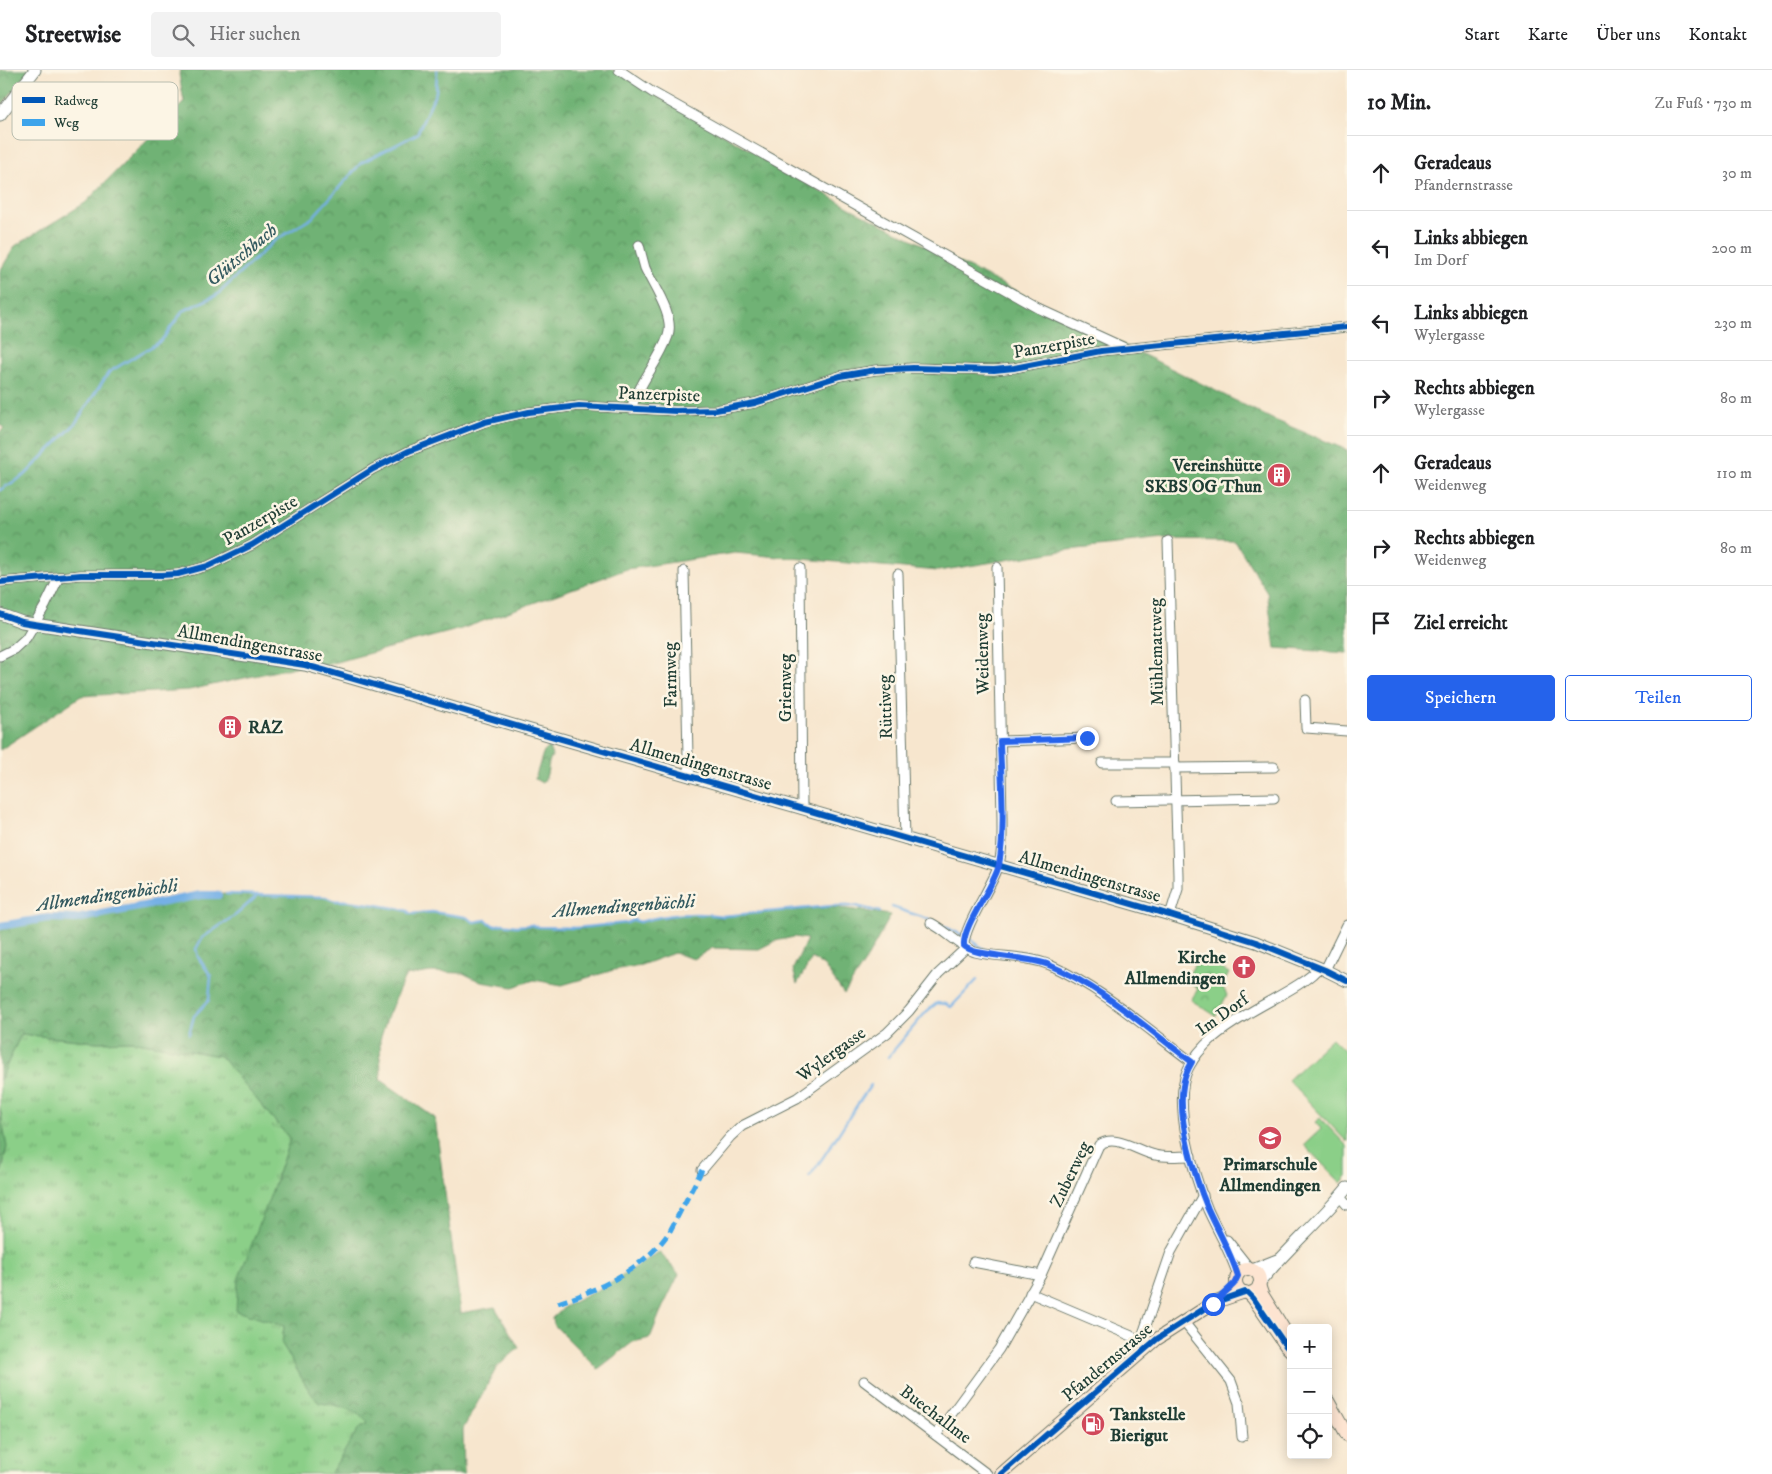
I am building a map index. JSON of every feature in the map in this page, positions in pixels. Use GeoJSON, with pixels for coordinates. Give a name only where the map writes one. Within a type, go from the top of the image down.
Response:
{"type":"FeatureCollection","features":[{"type":"Feature","properties":{"kind":"main road"},"geometry":{"type":"LineString","coordinates":[[1287,1333],[1262,1294],[1259,1276],[1251,1270],[1243,1271],[1237,1278],[1238,1287],[1254,1298],[1287,1347]]}},
{"type":"Feature","properties":{"kind":"main road","name":"Pfandernstrasse"},"geometry":{"type":"LineString","coordinates":[[1213,1304],[1231,1287],[1237,1278]]}},
{"type":"Feature","properties":{"kind":"main road"},"geometry":{"type":"LineString","coordinates":[[1246,1292],[1256,1290],[1259,1284]]}},
{"type":"Feature","properties":{"kind":"main road","name":"Pfandernstrasse"},"geometry":{"type":"LineString","coordinates":[[1001,1474],[1144,1343],[1213,1304],[1246,1292]]}},
{"type":"Feature","properties":{"kind":"main road"},"geometry":{"type":"LineString","coordinates":[[1332,1407],[1347,1423]]}},
{"type":"Feature","properties":{"kind":"main road"},"geometry":{"type":"LineString","coordinates":[[1332,1408],[1347,1435]]}},
{"type":"Feature","properties":{"kind":"street"},"geometry":{"type":"LineString","coordinates":[[26,82],[35,70]]}},
{"type":"Feature","properties":{"kind":"street"},"geometry":{"type":"LineString","coordinates":[[619,70],[660,96],[1040,309],[1125,348]]}},
{"type":"Feature","properties":{"kind":"street"},"geometry":{"type":"LineString","coordinates":[[0,115],[12,100]]}},
{"type":"Feature","properties":{"kind":"street"},"geometry":{"type":"LineString","coordinates":[[632,409],[636,394],[668,334],[668,318],[659,294],[645,267],[640,245]]}},
{"type":"Feature","properties":{"kind":"street","name":"Panzerpiste"},"geometry":{"type":"LineString","coordinates":[[0,582],[80,575],[162,575],[194,571],[252,546],[391,459],[485,422],[528,412],[579,406],[676,411],[716,410],[755,403],[840,376],[876,370],[913,368],[994,370],[1125,348],[1347,327]]}},
{"type":"Feature","properties":{"kind":"street","name":"Mühlemattweg"},"geometry":{"type":"LineString","coordinates":[[1168,541],[1178,882],[1170,915]]}},
{"type":"Feature","properties":{"kind":"street","name":"Weidenweg"},"geometry":{"type":"LineString","coordinates":[[998,567],[1002,826],[998,865]]}},
{"type":"Feature","properties":{"kind":"street","name":"Grienweg"},"geometry":{"type":"LineString","coordinates":[[800,568],[802,809]]}},
{"type":"Feature","properties":{"kind":"street","name":"Farmweg"},"geometry":{"type":"LineString","coordinates":[[684,572],[690,777]]}},
{"type":"Feature","properties":{"kind":"street","name":"Rüttiweg"},"geometry":{"type":"LineString","coordinates":[[898,574],[904,839]]}},
{"type":"Feature","properties":{"kind":"street"},"geometry":{"type":"LineString","coordinates":[[0,656],[21,644],[26,638],[59,577]]}},
{"type":"Feature","properties":{"kind":"street","name":"Allmendingenstrasse"},"geometry":{"type":"LineString","coordinates":[[0,614],[34,624],[306,665],[1170,915],[1256,942],[1347,981]]}},
{"type":"Feature","properties":{"kind":"street"},"geometry":{"type":"LineString","coordinates":[[1305,700],[1306,728],[1347,732]]}},
{"type":"Feature","properties":{"kind":"street"},"geometry":{"type":"LineString","coordinates":[[1000,741],[1087,738]]}},
{"type":"Feature","properties":{"kind":"street"},"geometry":{"type":"LineString","coordinates":[[1102,764],[1274,767]]}},
{"type":"Feature","properties":{"kind":"street"},"geometry":{"type":"LineString","coordinates":[[1116,802],[1274,798]]}},
{"type":"Feature","properties":{"kind":"street"},"geometry":{"type":"LineString","coordinates":[[965,947],[966,933],[998,865]]}},
{"type":"Feature","properties":{"kind":"street"},"geometry":{"type":"LineString","coordinates":[[931,923],[965,947],[976,952],[1034,960],[1050,965],[1105,996],[1192,1062]]}},
{"type":"Feature","properties":{"kind":"street"},"geometry":{"type":"LineString","coordinates":[[1322,969],[1347,925]]}},
{"type":"Feature","properties":{"kind":"street","name":"Wylergasse"},"geometry":{"type":"LineString","coordinates":[[702,1170],[742,1126],[797,1098],[886,1033],[909,1011],[938,974],[965,947]]}},
{"type":"Feature","properties":{"kind":"street","name":"Im Dorf"},"geometry":{"type":"LineString","coordinates":[[1237,1278],[1217,1226],[1202,1196],[1191,1156],[1185,1127],[1182,1096],[1185,1077],[1192,1062],[1205,1044],[1222,1030],[1322,969]]}},
{"type":"Feature","properties":{"kind":"street","name":"Zuberweg"},"geometry":{"type":"LineString","coordinates":[[936,1435],[999,1349],[1041,1275],[1096,1150],[1101,1143],[1116,1142],[1126,1144],[1157,1156],[1191,1156]]}},
{"type":"Feature","properties":{"kind":"street"},"geometry":{"type":"LineString","coordinates":[[1030,1293],[1144,1343],[1171,1252],[1202,1196]]}},
{"type":"Feature","properties":{"kind":"street"},"geometry":{"type":"LineString","coordinates":[[1259,1284],[1281,1258],[1345,1197]]}},
{"type":"Feature","properties":{"kind":"street","name":"Im Dorf"},"geometry":{"type":"LineString","coordinates":[[1217,1226],[1251,1270]]}},
{"type":"Feature","properties":{"kind":"street"},"geometry":{"type":"LineString","coordinates":[[1251,1270],[1281,1258]]}},
{"type":"Feature","properties":{"kind":"street"},"geometry":{"type":"LineString","coordinates":[[973,1262],[1041,1275]]}},
{"type":"Feature","properties":{"kind":"street"},"geometry":{"type":"LineString","coordinates":[[1183,1321],[1232,1381],[1239,1403],[1242,1437]]}},
{"type":"Feature","properties":{"kind":"street","name":"Buechallme"},"geometry":{"type":"LineString","coordinates":[[864,1381],[987,1474]]}},
{"type":"Feature","properties":{"kind":"green space"},"geometry":{"type":"Polygon","coordinates":[[[0,70],[30,70],[20,82],[12,82],[12,92],[0,107],[0,70]]]}},
{"type":"Feature","properties":{"kind":"green space"},"geometry":{"type":"Polygon","coordinates":[[[181,70],[612,70],[850,208],[1272,419],[1347,450],[1347,653],[1275,648],[1267,592],[1235,541],[1165,540],[1068,550],[938,571],[735,553],[627,569],[461,629],[321,666],[295,667],[189,690],[81,696],[0,750],[0,432],[4,428],[0,425],[0,271],[15,246],[85,203],[147,140],[178,140],[178,108],[184,102],[179,74],[181,70]]]}},
{"type":"Feature","properties":{"kind":"green space"},"geometry":{"type":"Polygon","coordinates":[[[549,747],[552,756],[546,777],[542,783],[535,779],[543,753],[549,747]]]}},
{"type":"Feature","properties":{"kind":"green space"},"geometry":{"type":"Polygon","coordinates":[[[201,895],[326,897],[335,901],[349,901],[401,909],[408,911],[410,914],[432,912],[466,917],[474,922],[486,920],[494,926],[579,928],[627,923],[634,920],[640,922],[681,914],[723,916],[833,907],[891,915],[865,962],[844,994],[825,967],[812,958],[797,984],[793,969],[807,939],[794,937],[775,941],[759,949],[712,948],[694,959],[674,953],[641,965],[614,970],[562,985],[534,980],[513,987],[481,982],[463,973],[431,972],[405,976],[380,1040],[381,1080],[435,1118],[461,1313],[495,1307],[519,1348],[497,1367],[463,1429],[464,1474],[330,1474],[359,1428],[368,1423],[346,1408],[319,1403],[304,1382],[282,1344],[284,1326],[236,1311],[238,1280],[290,1139],[220,1056],[131,1041],[97,1042],[21,1034],[0,1080],[0,926],[48,918],[76,919],[201,895]]]}},
{"type":"Feature","properties":{"kind":"green space"},"geometry":{"type":"Polygon","coordinates":[[[1199,956],[1229,973],[1222,986],[1227,995],[1216,1016],[1191,1000],[1198,989],[1186,980],[1199,956]]]}},
{"type":"Feature","properties":{"kind":"green space"},"geometry":{"type":"Polygon","coordinates":[[[21,1034],[97,1042],[131,1041],[220,1056],[290,1139],[272,1191],[284,1326],[282,1344],[308,1389],[319,1403],[346,1408],[368,1423],[330,1474],[0,1474],[0,1177],[4,1164],[0,1080],[21,1034]]]}},
{"type":"Feature","properties":{"kind":"green space"},"geometry":{"type":"Polygon","coordinates":[[[1332,1038],[1347,1053],[1347,1142],[1288,1080],[1332,1038]]]}},
{"type":"Feature","properties":{"kind":"green space"},"geometry":{"type":"Polygon","coordinates":[[[0,1109],[7,1147],[0,1177],[0,1109]]]}},
{"type":"Feature","properties":{"kind":"green space"},"geometry":{"type":"Polygon","coordinates":[[[1320,1118],[1347,1146],[1347,1176],[1341,1183],[1304,1145],[1321,1129],[1315,1122],[1320,1118]]]}},
{"type":"Feature","properties":{"kind":"green space"},"geometry":{"type":"Polygon","coordinates":[[[659,1252],[679,1274],[650,1338],[633,1342],[598,1369],[553,1324],[552,1318],[564,1307],[611,1283],[659,1252]]]}},
{"type":"Feature","properties":{"kind":"waterway","name":"Glütschbach"},"geometry":{"type":"LineString","coordinates":[[0,490],[25,475],[75,424],[109,372],[161,341],[183,311],[217,295],[274,241],[312,218],[361,163],[417,134],[436,92],[437,70]]}},
{"type":"Feature","properties":{"kind":"waterway","name":"Allmendingenbächli"},"geometry":{"type":"LineString","coordinates":[[226,894],[326,897],[335,901],[349,901],[401,909],[408,911],[410,914],[432,912],[466,917],[474,922],[486,920],[494,926],[502,924],[576,928],[627,923],[634,920],[640,922],[681,914],[723,916],[832,906],[856,906],[880,912]]}},
{"type":"Feature","properties":{"kind":"waterway","name":"Allmendingenbächli"},"geometry":{"type":"LineString","coordinates":[[0,926],[48,918],[76,919],[201,895],[218,895]]}},
{"type":"Feature","properties":{"kind":"waterway"},"geometry":{"type":"LineString","coordinates":[[189,1034],[194,1016],[209,1000],[211,976],[198,957],[196,949],[202,938],[237,914],[258,895]]}},
{"type":"Feature","properties":{"kind":"waterway","name":"Allmendingenbächli"},"geometry":{"type":"LineString","coordinates":[[892,907],[931,920]]}},
{"type":"Feature","properties":{"kind":"waterway","name":"Allmendingenbächli"},"geometry":{"type":"LineString","coordinates":[[943,926],[962,935]]}},
{"type":"Feature","properties":{"kind":"waterway"},"geometry":{"type":"LineString","coordinates":[[970,939],[985,950],[1010,953]]}},
{"type":"Feature","properties":{"kind":"waterway"},"geometry":{"type":"LineString","coordinates":[[1023,954],[1039,956]]}},
{"type":"Feature","properties":{"kind":"waterway"},"geometry":{"type":"LineString","coordinates":[[888,1057],[926,1012],[937,1003],[946,1004],[951,1007],[977,980]]}},
{"type":"Feature","properties":{"kind":"waterway"},"geometry":{"type":"LineString","coordinates":[[809,1177],[871,1085]]}},
{"type":"Feature","properties":{"kind":"marked path"},"geometry":{"type":"LineString","coordinates":[[558,1303],[608,1283],[632,1268],[653,1251],[670,1231],[702,1170]]}},
{"type":"Feature","properties":{"kind":"cycle path"},"geometry":{"type":"LineString","coordinates":[[0,582],[81,575],[178,574],[208,566],[252,545],[373,469],[409,451],[485,422],[529,412],[579,406],[676,411],[716,410],[755,403],[840,376],[876,370],[913,368],[994,370],[1014,368],[1101,351],[1347,327]]}},
{"type":"Feature","properties":{"kind":"cycle path"},"geometry":{"type":"LineString","coordinates":[[0,614],[22,622],[305,665],[1170,915],[1256,942],[1347,981]]}},
{"type":"Feature","properties":{"kind":"cycle path"},"geometry":{"type":"LineString","coordinates":[[1001,1474],[1157,1339],[1213,1303],[1245,1292]]}},
{"type":"Feature","properties":{"kind":"cycle path"},"geometry":{"type":"LineString","coordinates":[[1248,1293],[1287,1347]]}},
{"type":"Feature","properties":{"kind":"place","name":"Vereinshütte SKBS OG Thun"},"geometry":{"type":"Point","coordinates":[1279,475]}},
{"type":"Feature","properties":{"kind":"place","name":"RAZ"},"geometry":{"type":"Point","coordinates":[230,727]}},
{"type":"Feature","properties":{"kind":"place","name":"Kirche Allmendingen"},"geometry":{"type":"Point","coordinates":[1244,967]}},
{"type":"Feature","properties":{"kind":"place","name":"Primarschule Allmendingen"},"geometry":{"type":"Point","coordinates":[1270,1138]}},
{"type":"Feature","properties":{"kind":"place","name":"Tankstelle Bierigut"},"geometry":{"type":"Point","coordinates":[1093,1424]}},
{"type":"Feature","properties":{"kind":"route"},"geometry":{"type":"LineString","coordinates":[[1087,738],[1000,741],[1002,832],[998,865],[966,933],[964,946],[976,952],[1017,957],[1050,965],[1105,996],[1192,1062],[1185,1077],[1182,1096],[1182,1108],[1191,1156],[1202,1196],[1238,1276],[1234,1284],[1213,1304]]}}]}
